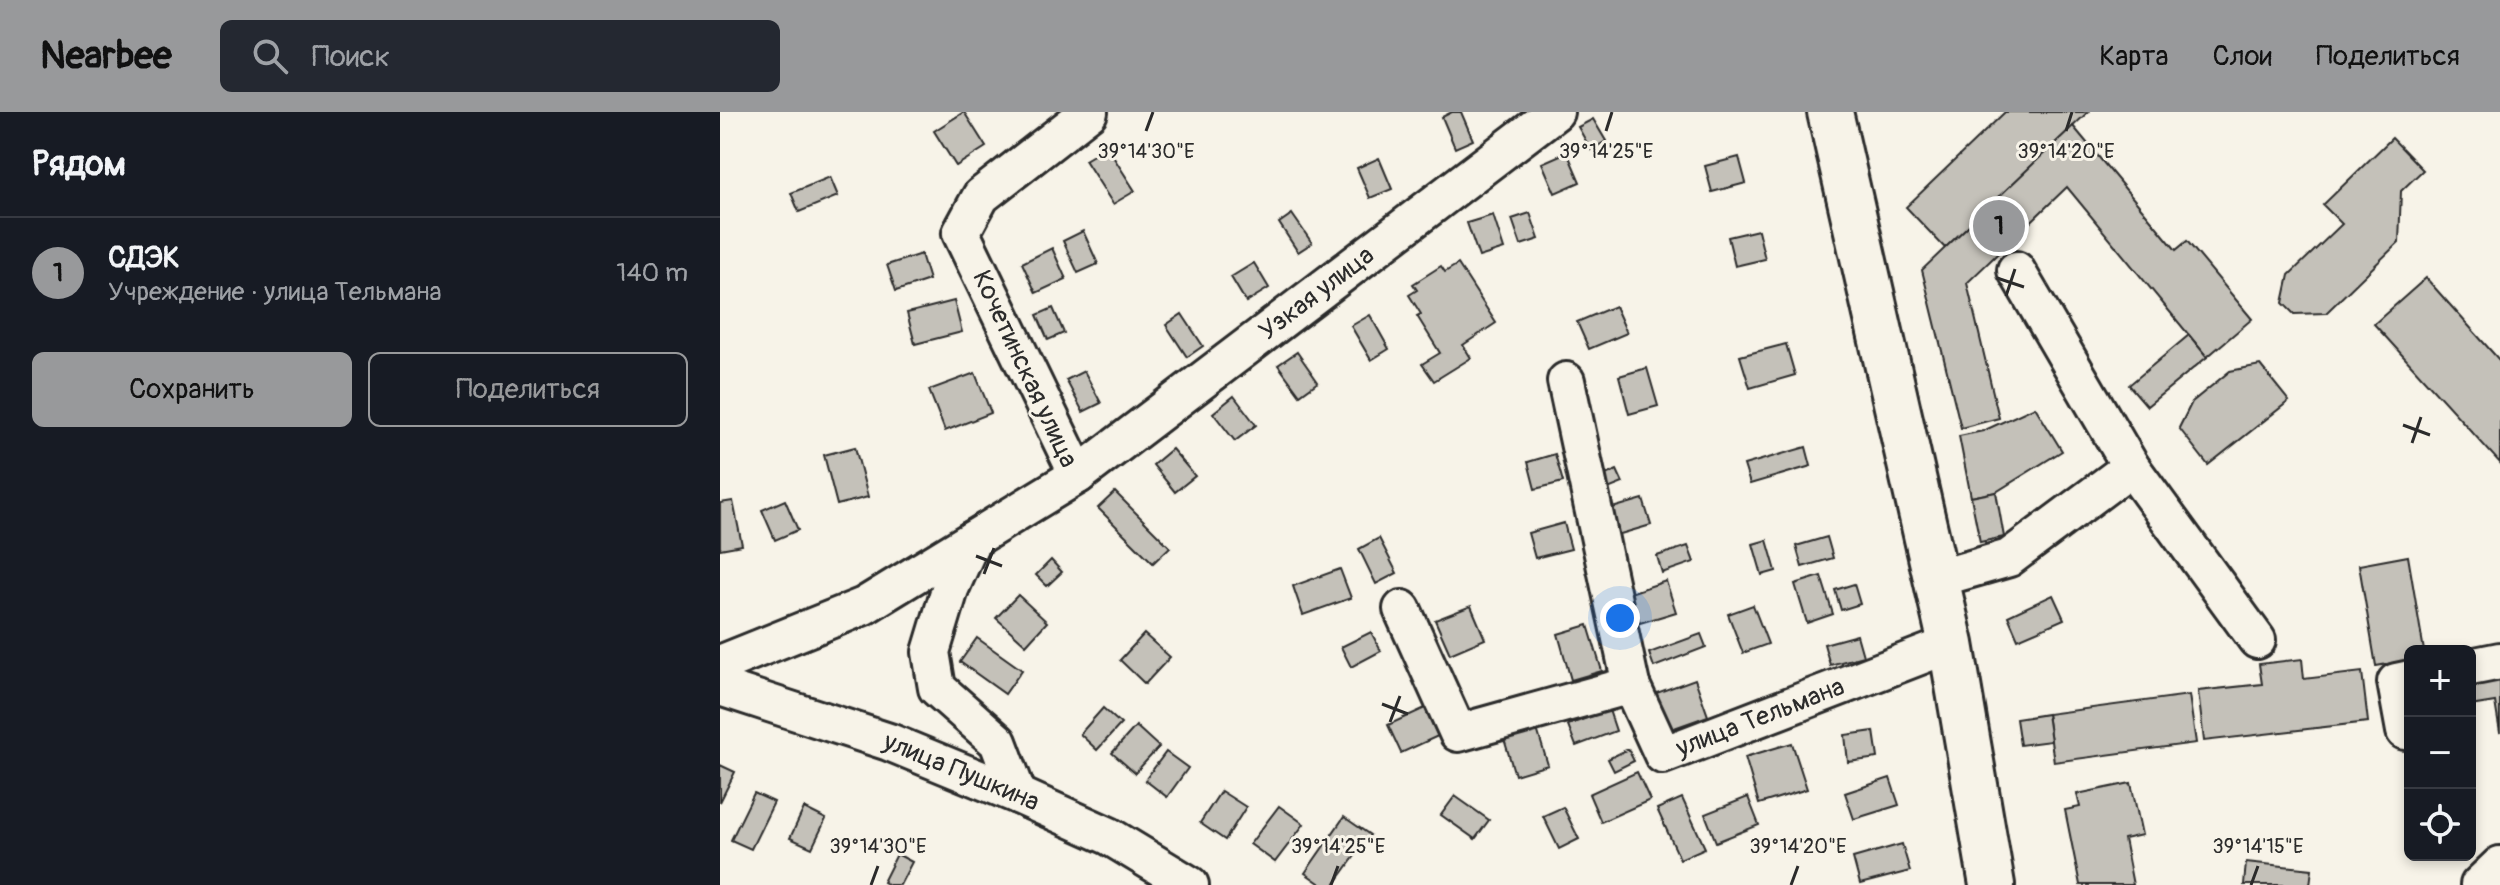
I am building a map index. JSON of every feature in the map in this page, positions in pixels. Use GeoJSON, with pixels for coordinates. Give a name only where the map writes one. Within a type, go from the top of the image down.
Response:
{"type":"FeatureCollection","features":[{"type":"Feature","properties":{"kind":"main road"},"geometry":{"type":"LineString","coordinates":[[1830,112],[1951,644],[1992,885]]}},
{"type":"Feature","properties":{"kind":"street","name":"Кочетинская улица"},"geometry":{"type":"LineString","coordinates":[[720,664],[864,606],[1078,475],[961,233],[981,196],[1089,112]]}},
{"type":"Feature","properties":{"kind":"street","name":"Узкая улица"},"geometry":{"type":"LineString","coordinates":[[1078,475],[1555,112]]}},
{"type":"Feature","properties":{"kind":"street"},"geometry":{"type":"LineString","coordinates":[[2016,270],[2131,467],[2257,640]]}},
{"type":"Feature","properties":{"kind":"street","name":"улица Тельмана"},"geometry":{"type":"LineString","coordinates":[[1566,381],[1631,685],[1663,755],[1951,644]]}},
{"type":"Feature","properties":{"kind":"street"},"geometry":{"type":"LineString","coordinates":[[1936,579],[2009,558],[2131,467]]}},
{"type":"Feature","properties":{"kind":"street"},"geometry":{"type":"LineString","coordinates":[[972,540],[950,589],[931,652],[937,688],[998,742],[1018,795]]}},
{"type":"Feature","properties":{"kind":"street"},"geometry":{"type":"LineString","coordinates":[[1402,609],[1458,733],[1631,685]]}},
{"type":"Feature","properties":{"kind":"street"},"geometry":{"type":"LineString","coordinates":[[2476,666],[2500,661]]}},
{"type":"Feature","properties":{"kind":"street"},"geometry":{"type":"LineString","coordinates":[[2404,680],[2396,682],[2404,726]]}},
{"type":"Feature","properties":{"kind":"street","name":"улица Пушкина"},"geometry":{"type":"LineString","coordinates":[[720,687],[889,742],[1018,795],[1109,836],[1190,885]]}},
{"type":"Feature","properties":{"kind":"street"},"geometry":{"type":"LineString","coordinates":[[2479,885],[2500,865]]}},
{"type":"Feature","properties":{"kind":"building"},"geometry":{"type":"Polygon","coordinates":[[[964,112],[986,147],[956,166],[934,131],[964,112]]]}},
{"type":"Feature","properties":{"kind":"building"},"geometry":{"type":"Polygon","coordinates":[[[1461,112],[1473,140],[1455,148],[1442,117],[1461,112]]]}},
{"type":"Feature","properties":{"kind":"building"},"geometry":{"type":"Polygon","coordinates":[[[2005,112],[2088,112],[1945,248],[1906,207],[2005,112]]]}},
{"type":"Feature","properties":{"kind":"building"},"geometry":{"type":"Polygon","coordinates":[[[1593,119],[1606,141],[1591,150],[1578,127],[1593,119]]]}},
{"type":"Feature","properties":{"kind":"building"},"geometry":{"type":"Polygon","coordinates":[[[2073,126],[2176,250],[2187,241],[2252,319],[2207,357],[2067,187],[1967,283],[1999,418],[1961,428],[1922,270],[2073,126]]]}},
{"type":"Feature","properties":{"kind":"building"},"geometry":{"type":"Polygon","coordinates":[[[2392,138],[2423,170],[2401,191],[2399,242],[2326,313],[2294,314],[2283,303],[2289,275],[2342,224],[2323,205],[2392,138]]]}},
{"type":"Feature","properties":{"kind":"building"},"geometry":{"type":"Polygon","coordinates":[[[1107,147],[1135,191],[1113,204],[1085,160],[1107,147]]]}},
{"type":"Feature","properties":{"kind":"building"},"geometry":{"type":"Polygon","coordinates":[[[1567,152],[1580,182],[1555,193],[1542,163],[1567,152]]]}},
{"type":"Feature","properties":{"kind":"building"},"geometry":{"type":"Polygon","coordinates":[[[1739,157],[1746,183],[1712,192],[1705,166],[1739,157]]]}},
{"type":"Feature","properties":{"kind":"building"},"geometry":{"type":"Polygon","coordinates":[[[1379,158],[1392,189],[1370,198],[1357,168],[1379,158]]]}},
{"type":"Feature","properties":{"kind":"building"},"geometry":{"type":"Polygon","coordinates":[[[830,177],[838,196],[799,212],[791,193],[830,177]]]}},
{"type":"Feature","properties":{"kind":"building"},"geometry":{"type":"Polygon","coordinates":[[[1530,213],[1539,239],[1521,245],[1512,219],[1530,213]]]}},
{"type":"Feature","properties":{"kind":"building"},"geometry":{"type":"Polygon","coordinates":[[[1292,214],[1312,243],[1298,252],[1279,223],[1292,214]]]}},
{"type":"Feature","properties":{"kind":"building"},"geometry":{"type":"Polygon","coordinates":[[[1493,215],[1504,249],[1479,257],[1467,223],[1493,215]]]}},
{"type":"Feature","properties":{"kind":"building"},"geometry":{"type":"Polygon","coordinates":[[[1758,230],[1765,259],[1735,266],[1728,237],[1758,230]]]}},
{"type":"Feature","properties":{"kind":"building"},"geometry":{"type":"Polygon","coordinates":[[[1083,231],[1098,264],[1078,273],[1063,241],[1083,231]]]}},
{"type":"Feature","properties":{"kind":"building"},"geometry":{"type":"Polygon","coordinates":[[[1052,248],[1066,279],[1036,293],[1022,263],[1052,248]]]}},
{"type":"Feature","properties":{"kind":"building"},"geometry":{"type":"Polygon","coordinates":[[[921,254],[929,280],[896,291],[887,265],[921,254]]]}},
{"type":"Feature","properties":{"kind":"building"},"geometry":{"type":"Polygon","coordinates":[[[1254,263],[1269,288],[1246,302],[1231,277],[1254,263]]]}},
{"type":"Feature","properties":{"kind":"building"},"geometry":{"type":"Polygon","coordinates":[[[1458,264],[1496,323],[1463,345],[1471,358],[1434,381],[1422,364],[1440,353],[1417,316],[1421,314],[1409,295],[1417,290],[1413,284],[1441,266],[1445,272],[1458,264]]]}},
{"type":"Feature","properties":{"kind":"building"},"geometry":{"type":"Polygon","coordinates":[[[2426,278],[2500,361],[2500,463],[2374,324],[2426,278]]]}},
{"type":"Feature","properties":{"kind":"building"},"geometry":{"type":"Polygon","coordinates":[[[954,301],[962,332],[915,344],[907,313],[954,301]]]}},
{"type":"Feature","properties":{"kind":"building"},"geometry":{"type":"Polygon","coordinates":[[[1615,306],[1627,333],[1589,349],[1577,322],[1615,306]]]}},
{"type":"Feature","properties":{"kind":"building"},"geometry":{"type":"Polygon","coordinates":[[[1053,308],[1064,333],[1048,340],[1037,315],[1053,308]]]}},
{"type":"Feature","properties":{"kind":"building"},"geometry":{"type":"Polygon","coordinates":[[[1182,314],[1203,346],[1187,357],[1166,325],[1182,314]]]}},
{"type":"Feature","properties":{"kind":"building"},"geometry":{"type":"Polygon","coordinates":[[[1370,315],[1389,349],[1371,360],[1351,326],[1370,315]]]}},
{"type":"Feature","properties":{"kind":"building"},"geometry":{"type":"Polygon","coordinates":[[[2189,335],[2207,357],[2147,406],[2129,385],[2189,335]]]}},
{"type":"Feature","properties":{"kind":"building"},"geometry":{"type":"Polygon","coordinates":[[[1786,344],[1795,375],[1750,388],[1740,356],[1786,344]]]}},
{"type":"Feature","properties":{"kind":"building"},"geometry":{"type":"Polygon","coordinates":[[[1297,352],[1318,382],[1300,395],[1278,365],[1297,352]]]}},
{"type":"Feature","properties":{"kind":"building"},"geometry":{"type":"Polygon","coordinates":[[[2260,365],[2289,401],[2208,465],[2179,428],[2192,402],[2230,371],[2260,365]]]}},
{"type":"Feature","properties":{"kind":"building"},"geometry":{"type":"Polygon","coordinates":[[[1647,368],[1658,406],[1629,414],[1619,376],[1647,368]]]}},
{"type":"Feature","properties":{"kind":"building"},"geometry":{"type":"Polygon","coordinates":[[[1084,371],[1101,403],[1083,412],[1066,380],[1084,371]]]}},
{"type":"Feature","properties":{"kind":"building"},"geometry":{"type":"Polygon","coordinates":[[[975,373],[991,413],[945,431],[929,390],[975,373]]]}},
{"type":"Feature","properties":{"kind":"building"},"geometry":{"type":"Polygon","coordinates":[[[1234,396],[1256,425],[1235,441],[1213,413],[1234,396]]]}},
{"type":"Feature","properties":{"kind":"building"},"geometry":{"type":"Polygon","coordinates":[[[2035,407],[2062,451],[1996,492],[1971,497],[1959,436],[1983,431],[2035,407]]]}},
{"type":"Feature","properties":{"kind":"building"},"geometry":{"type":"Polygon","coordinates":[[[855,447],[868,497],[837,505],[824,455],[855,447]]]}},
{"type":"Feature","properties":{"kind":"building"},"geometry":{"type":"Polygon","coordinates":[[[1806,447],[1811,466],[1750,484],[1744,465],[1806,447]]]}},
{"type":"Feature","properties":{"kind":"building"},"geometry":{"type":"Polygon","coordinates":[[[1172,449],[1195,476],[1175,492],[1153,465],[1172,449]]]}},
{"type":"Feature","properties":{"kind":"building"},"geometry":{"type":"Polygon","coordinates":[[[1555,454],[1563,482],[1535,489],[1528,462],[1555,454]]]}},
{"type":"Feature","properties":{"kind":"building"},"geometry":{"type":"Polygon","coordinates":[[[1617,470],[1623,483],[1603,491],[1598,478],[1617,470]]]}},
{"type":"Feature","properties":{"kind":"building"},"geometry":{"type":"Polygon","coordinates":[[[1115,492],[1170,547],[1153,563],[1098,508],[1115,492]]]}},
{"type":"Feature","properties":{"kind":"building"},"geometry":{"type":"Polygon","coordinates":[[[1996,492],[2004,537],[1980,542],[1971,497],[1996,492]]]}},
{"type":"Feature","properties":{"kind":"building"},"geometry":{"type":"Polygon","coordinates":[[[1643,499],[1651,525],[1617,535],[1609,509],[1643,499]]]}},
{"type":"Feature","properties":{"kind":"building"},"geometry":{"type":"Polygon","coordinates":[[[785,500],[798,530],[775,540],[762,510],[785,500]]]}},
{"type":"Feature","properties":{"kind":"building"},"geometry":{"type":"Polygon","coordinates":[[[733,501],[742,545],[720,549],[720,503],[733,501]]]}},
{"type":"Feature","properties":{"kind":"building"},"geometry":{"type":"Polygon","coordinates":[[[1564,523],[1571,549],[1535,558],[1528,533],[1564,523]]]}},
{"type":"Feature","properties":{"kind":"building"},"geometry":{"type":"Polygon","coordinates":[[[1827,537],[1833,558],[1802,567],[1796,546],[1827,537]]]}},
{"type":"Feature","properties":{"kind":"building"},"geometry":{"type":"Polygon","coordinates":[[[1379,538],[1397,573],[1376,584],[1359,549],[1379,538]]]}},
{"type":"Feature","properties":{"kind":"building"},"geometry":{"type":"Polygon","coordinates":[[[1767,540],[1776,571],[1762,575],[1753,544],[1767,540]]]}},
{"type":"Feature","properties":{"kind":"building"},"geometry":{"type":"Polygon","coordinates":[[[1688,546],[1694,562],[1662,573],[1657,556],[1688,546]]]}},
{"type":"Feature","properties":{"kind":"building"},"geometry":{"type":"Polygon","coordinates":[[[2408,556],[2423,645],[2404,645],[2404,661],[2376,666],[2359,565],[2408,556]]]}},
{"type":"Feature","properties":{"kind":"building"},"geometry":{"type":"Polygon","coordinates":[[[1051,560],[1062,572],[1047,586],[1036,575],[1051,560]]]}},
{"type":"Feature","properties":{"kind":"building"},"geometry":{"type":"Polygon","coordinates":[[[1340,569],[1351,598],[1303,615],[1293,586],[1340,569]]]}},
{"type":"Feature","properties":{"kind":"building"},"geometry":{"type":"Polygon","coordinates":[[[1821,576],[1833,614],[1807,623],[1795,584],[1821,576]]]}},
{"type":"Feature","properties":{"kind":"building"},"geometry":{"type":"Polygon","coordinates":[[[1666,581],[1676,612],[1640,623],[1630,593],[1666,581]]]}},
{"type":"Feature","properties":{"kind":"building"},"geometry":{"type":"Polygon","coordinates":[[[1854,584],[1860,604],[1841,610],[1835,590],[1854,584]]]}},
{"type":"Feature","properties":{"kind":"building"},"geometry":{"type":"Polygon","coordinates":[[[1018,595],[1047,622],[1026,645],[996,618],[1018,595]]]}},
{"type":"Feature","properties":{"kind":"building"},"geometry":{"type":"Polygon","coordinates":[[[2053,595],[2064,619],[2018,639],[2008,616],[2053,595]]]}},
{"type":"Feature","properties":{"kind":"building"},"geometry":{"type":"Polygon","coordinates":[[[1753,605],[1768,644],[1743,653],[1728,614],[1753,605]]]}},
{"type":"Feature","properties":{"kind":"building"},"geometry":{"type":"Polygon","coordinates":[[[1471,606],[1485,639],[1450,654],[1435,620],[1471,606]]]}},
{"type":"Feature","properties":{"kind":"building"},"geometry":{"type":"Polygon","coordinates":[[[1588,625],[1602,671],[1571,680],[1558,634],[1588,625]]]}},
{"type":"Feature","properties":{"kind":"building"},"geometry":{"type":"Polygon","coordinates":[[[1371,632],[1381,651],[1351,667],[1341,647],[1371,632]]]}},
{"type":"Feature","properties":{"kind":"building"},"geometry":{"type":"Polygon","coordinates":[[[1144,634],[1170,657],[1145,684],[1120,660],[1144,634]]]}},
{"type":"Feature","properties":{"kind":"building"},"geometry":{"type":"Polygon","coordinates":[[[1701,634],[1706,647],[1654,667],[1649,653],[1701,634]]]}},
{"type":"Feature","properties":{"kind":"building"},"geometry":{"type":"Polygon","coordinates":[[[1857,635],[1863,656],[1830,665],[1824,644],[1857,635]]]}},
{"type":"Feature","properties":{"kind":"building"},"geometry":{"type":"Polygon","coordinates":[[[977,638],[1022,670],[1005,694],[960,662],[977,638]]]}},
{"type":"Feature","properties":{"kind":"building"},"geometry":{"type":"Polygon","coordinates":[[[2302,659],[2304,679],[2362,672],[2368,722],[2204,741],[2198,691],[2262,684],[2259,664],[2302,659]]]}},
{"type":"Feature","properties":{"kind":"building"},"geometry":{"type":"Polygon","coordinates":[[[2500,675],[2500,733],[2495,702],[2476,705],[2476,679],[2500,675]]]}},
{"type":"Feature","properties":{"kind":"building"},"geometry":{"type":"Polygon","coordinates":[[[1695,679],[1708,716],[1663,732],[1651,695],[1695,679]]]}},
{"type":"Feature","properties":{"kind":"building"},"geometry":{"type":"Polygon","coordinates":[[[2189,695],[2196,743],[2054,762],[2047,714],[2189,695]]]}},
{"type":"Feature","properties":{"kind":"building"},"geometry":{"type":"Polygon","coordinates":[[[1103,708],[1121,724],[1097,750],[1080,734],[1103,708]]]}},
{"type":"Feature","properties":{"kind":"building"},"geometry":{"type":"Polygon","coordinates":[[[1425,708],[1438,736],[1401,753],[1388,725],[1425,708]]]}},
{"type":"Feature","properties":{"kind":"building"},"geometry":{"type":"Polygon","coordinates":[[[1609,710],[1616,731],[1576,746],[1568,725],[1609,710]]]}},
{"type":"Feature","properties":{"kind":"building"},"geometry":{"type":"Polygon","coordinates":[[[2047,714],[2051,741],[2020,745],[2016,719],[2047,714]]]}},
{"type":"Feature","properties":{"kind":"building"},"geometry":{"type":"Polygon","coordinates":[[[1136,726],[1159,747],[1135,773],[1112,753],[1136,726]]]}},
{"type":"Feature","properties":{"kind":"building"},"geometry":{"type":"Polygon","coordinates":[[[1537,729],[1548,765],[1515,775],[1504,739],[1537,729]]]}},
{"type":"Feature","properties":{"kind":"building"},"geometry":{"type":"Polygon","coordinates":[[[1874,731],[1878,758],[1848,762],[1845,735],[1874,731]]]}},
{"type":"Feature","properties":{"kind":"building"},"geometry":{"type":"Polygon","coordinates":[[[1792,743],[1807,789],[1759,804],[1745,757],[1792,743]]]}},
{"type":"Feature","properties":{"kind":"building"},"geometry":{"type":"Polygon","coordinates":[[[1628,749],[1634,761],[1614,771],[1608,759],[1628,749]]]}},
{"type":"Feature","properties":{"kind":"building"},"geometry":{"type":"Polygon","coordinates":[[[1166,752],[1188,768],[1167,797],[1145,780],[1166,752]]]}},
{"type":"Feature","properties":{"kind":"building"},"geometry":{"type":"Polygon","coordinates":[[[720,765],[735,772],[720,802],[720,765]]]}},
{"type":"Feature","properties":{"kind":"building"},"geometry":{"type":"Polygon","coordinates":[[[1637,772],[1650,800],[1601,822],[1589,794],[1637,772]]]}},
{"type":"Feature","properties":{"kind":"building"},"geometry":{"type":"Polygon","coordinates":[[[1890,778],[1899,805],[1854,819],[1845,793],[1890,778]]]}},
{"type":"Feature","properties":{"kind":"building"},"geometry":{"type":"Polygon","coordinates":[[[2131,783],[2142,835],[2124,839],[2133,885],[2080,885],[2065,810],[2080,807],[2077,794],[2131,783]]]}},
{"type":"Feature","properties":{"kind":"building"},"geometry":{"type":"Polygon","coordinates":[[[1221,791],[1246,807],[1225,840],[1200,823],[1221,791]]]}},
{"type":"Feature","properties":{"kind":"building"},"geometry":{"type":"Polygon","coordinates":[[[754,793],[774,802],[751,849],[731,840],[754,793]]]}},
{"type":"Feature","properties":{"kind":"building"},"geometry":{"type":"Polygon","coordinates":[[[1455,796],[1489,820],[1475,839],[1441,815],[1455,796]]]}},
{"type":"Feature","properties":{"kind":"building"},"geometry":{"type":"Polygon","coordinates":[[[1748,797],[1759,825],[1716,842],[1705,814],[1748,797]]]}},
{"type":"Feature","properties":{"kind":"building"},"geometry":{"type":"Polygon","coordinates":[[[1682,798],[1705,848],[1680,859],[1657,809],[1682,798]]]}},
{"type":"Feature","properties":{"kind":"building"},"geometry":{"type":"Polygon","coordinates":[[[1279,806],[1304,824],[1275,862],[1250,844],[1279,806]]]}},
{"type":"Feature","properties":{"kind":"building"},"geometry":{"type":"Polygon","coordinates":[[[1563,807],[1579,839],[1559,849],[1543,816],[1563,807]]]}},
{"type":"Feature","properties":{"kind":"building"},"geometry":{"type":"Polygon","coordinates":[[[804,808],[826,819],[812,848],[790,838],[804,808]]]}},
{"type":"Feature","properties":{"kind":"building"},"geometry":{"type":"Polygon","coordinates":[[[1344,817],[1370,835],[1334,885],[1322,885],[1305,873],[1344,817]]]}},
{"type":"Feature","properties":{"kind":"building"},"geometry":{"type":"Polygon","coordinates":[[[1902,844],[1910,871],[1860,884],[1853,858],[1902,844]]]}},
{"type":"Feature","properties":{"kind":"building"},"geometry":{"type":"Polygon","coordinates":[[[897,854],[912,862],[900,885],[889,885],[883,882],[897,854]]]}},
{"type":"Feature","properties":{"kind":"building"},"geometry":{"type":"Polygon","coordinates":[[[2246,862],[2312,869],[2310,885],[2244,885],[2246,862]]]}},
{"type":"Feature","properties":{"kind":"place","name":"СДЭК"},"geometry":{"type":"Point","coordinates":[1999,226]}}]}
